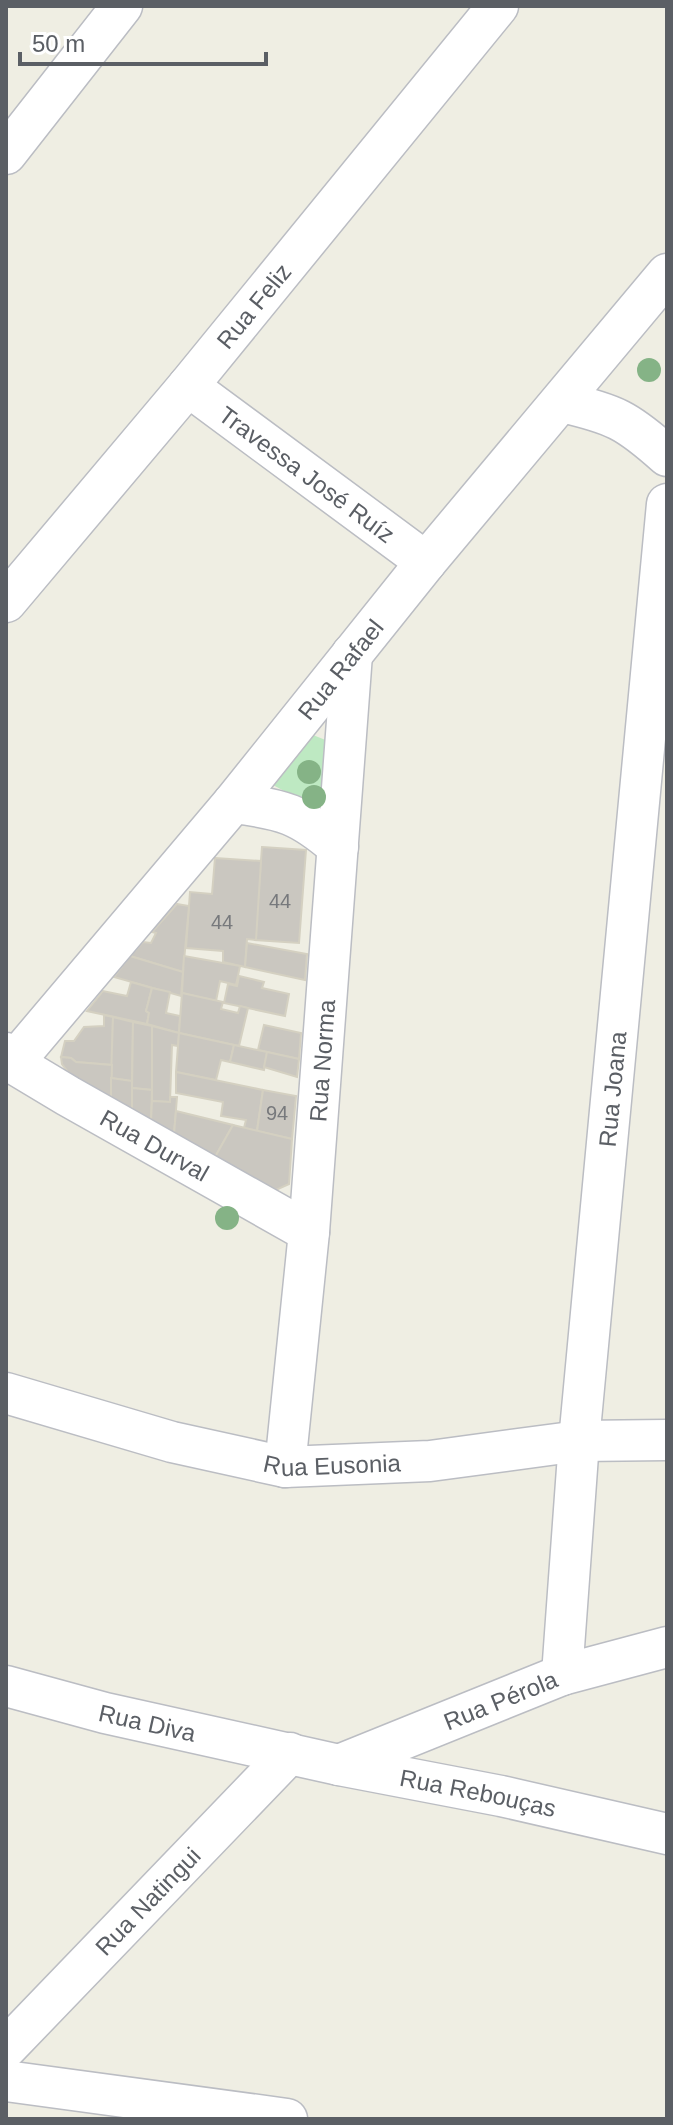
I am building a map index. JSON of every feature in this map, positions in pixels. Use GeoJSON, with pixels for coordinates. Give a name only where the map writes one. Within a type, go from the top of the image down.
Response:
{"type":"FeatureCollection","features":[{"type":"Feature","properties":{"kind":"street"},"geometry":{"type":"LineString","coordinates":[[6,154],[122,6]]}},
{"type":"Feature","properties":{"kind":"street","name":"Rua Feliz"},"geometry":{"type":"LineString","coordinates":[[6,602],[188,386],[498,6]]}},
{"type":"Feature","properties":{"kind":"street","name":"Rua Rafael"},"geometry":{"type":"LineString","coordinates":[[10,1058],[233,803],[426,562],[667,274]]}},
{"type":"Feature","properties":{"kind":"street","name":"Travessa José Ruíz"},"geometry":{"type":"LineString","coordinates":[[188,386],[426,562]]}},
{"type":"Feature","properties":{"kind":"street"},"geometry":{"type":"LineString","coordinates":[[562,402],[607,413],[626,422],[667,456]]}},
{"type":"Feature","properties":{"kind":"street","name":"Rua Joana"},"geometry":{"type":"LineString","coordinates":[[562,1675],[579,1441],[650,844],[667,504]]}},
{"type":"Feature","properties":{"kind":"street","name":"Rua Norma"},"geometry":{"type":"LineString","coordinates":[[285,1467],[309,1232],[352,654]]}},
{"type":"Feature","properties":{"kind":"street"},"geometry":{"type":"LineString","coordinates":[[233,803],[276,808],[311,823],[338,847]]}},
{"type":"Feature","properties":{"kind":"street","name":"Rua Durval"},"geometry":{"type":"LineString","coordinates":[[10,1058],[309,1232]]}},
{"type":"Feature","properties":{"kind":"street","name":"Rua Eusonia"},"geometry":{"type":"LineString","coordinates":[[6,1393],[172,1442],[285,1467],[430,1461],[579,1441],[667,1440]]}},
{"type":"Feature","properties":{"kind":"street","name":"Rua Pérola"},"geometry":{"type":"LineString","coordinates":[[339,1765],[562,1675],[667,1647]]}},
{"type":"Feature","properties":{"kind":"street","name":"Rua Diva"},"geometry":{"type":"LineString","coordinates":[[6,1686],[105,1713],[290,1753]]}},
{"type":"Feature","properties":{"kind":"street","name":"Rua Rebouças"},"geometry":{"type":"LineString","coordinates":[[290,1753],[667,1834]]}},
{"type":"Feature","properties":{"kind":"street","name":"Rua Natingui"},"geometry":{"type":"LineString","coordinates":[[6,2048],[290,1753]]}},
{"type":"Feature","properties":{"kind":"street"},"geometry":{"type":"LineString","coordinates":[[6,2081],[287,2119]]}},
{"type":"Feature","properties":{"kind":"green space"},"geometry":{"type":"Polygon","coordinates":[[[313,735],[328,741],[321,811],[273,785],[274,778],[313,735]]]}},
{"type":"Feature","properties":{"kind":"building"},"geometry":{"type":"Polygon","coordinates":[[[262,847],[306,850],[299,943],[255,940],[262,847]]]}},
{"type":"Feature","properties":{"kind":"building"},"geometry":{"type":"Polygon","coordinates":[[[215,858],[261,861],[256,940],[247,939],[245,967],[223,962],[223,951],[186,948],[190,892],[212,894],[215,858]]]}},
{"type":"Feature","properties":{"kind":"building"},"geometry":{"type":"Polygon","coordinates":[[[177,904],[189,906],[183,972],[130,956],[143,942],[151,943],[156,933],[152,932],[177,904]]]}},
{"type":"Feature","properties":{"kind":"building"},"geometry":{"type":"Polygon","coordinates":[[[247,943],[307,954],[305,980],[245,967],[247,943]]]}},
{"type":"Feature","properties":{"kind":"building"},"geometry":{"type":"Polygon","coordinates":[[[130,956],[183,972],[181,996],[114,977],[130,956]]]}},
{"type":"Feature","properties":{"kind":"building"},"geometry":{"type":"Polygon","coordinates":[[[184,956],[240,966],[236,985],[220,981],[216,1001],[182,993],[184,956]]]}},
{"type":"Feature","properties":{"kind":"building"},"geometry":{"type":"Polygon","coordinates":[[[239,976],[264,982],[262,988],[289,994],[285,1016],[224,1003],[228,984],[237,986],[239,976]]]}},
{"type":"Feature","properties":{"kind":"building"},"geometry":{"type":"Polygon","coordinates":[[[131,982],[152,988],[146,1011],[149,1013],[147,1024],[87,1011],[103,991],[127,996],[131,982]]]}},
{"type":"Feature","properties":{"kind":"building"},"geometry":{"type":"Polygon","coordinates":[[[152,988],[170,992],[166,1013],[180,1016],[179,1033],[147,1024],[149,1013],[146,1011],[152,988]]]}},
{"type":"Feature","properties":{"kind":"building"},"geometry":{"type":"Polygon","coordinates":[[[182,993],[223,1002],[221,1009],[238,1013],[240,1006],[248,1008],[239,1046],[179,1033],[182,993]]]}},
{"type":"Feature","properties":{"kind":"building"},"geometry":{"type":"Polygon","coordinates":[[[104,1015],[113,1017],[112,1065],[76,1062],[61,1057],[65,1041],[74,1041],[84,1027],[104,1026],[104,1015]]]}},
{"type":"Feature","properties":{"kind":"building"},"geometry":{"type":"Polygon","coordinates":[[[113,1017],[133,1022],[132,1081],[111,1078],[113,1017]]]}},
{"type":"Feature","properties":{"kind":"building"},"geometry":{"type":"Polygon","coordinates":[[[133,1022],[152,1026],[152,1090],[132,1088],[133,1022]]]}},
{"type":"Feature","properties":{"kind":"building"},"geometry":{"type":"Polygon","coordinates":[[[264,1025],[301,1033],[299,1059],[258,1050],[264,1025]]]}},
{"type":"Feature","properties":{"kind":"building"},"geometry":{"type":"Polygon","coordinates":[[[152,1026],[179,1033],[178,1046],[172,1045],[170,1102],[152,1101],[152,1026]]]}},
{"type":"Feature","properties":{"kind":"building"},"geometry":{"type":"Polygon","coordinates":[[[179,1033],[234,1045],[230,1062],[221,1060],[216,1080],[176,1072],[179,1033]]]}},
{"type":"Feature","properties":{"kind":"building"},"geometry":{"type":"Polygon","coordinates":[[[234,1045],[267,1052],[264,1070],[230,1062],[234,1045]]]}},
{"type":"Feature","properties":{"kind":"building"},"geometry":{"type":"Polygon","coordinates":[[[267,1052],[299,1059],[297,1077],[264,1067],[267,1052]]]}},
{"type":"Feature","properties":{"kind":"building"},"geometry":{"type":"Polygon","coordinates":[[[61,1057],[76,1062],[112,1065],[111,1099],[71,1076],[61,1057]]]}},
{"type":"Feature","properties":{"kind":"building"},"geometry":{"type":"Polygon","coordinates":[[[176,1072],[263,1090],[257,1131],[244,1128],[246,1120],[221,1116],[223,1102],[176,1093],[176,1072]]]}},
{"type":"Feature","properties":{"kind":"building"},"geometry":{"type":"Polygon","coordinates":[[[111,1078],[132,1081],[132,1110],[111,1099],[111,1078]]]}},
{"type":"Feature","properties":{"kind":"building"},"geometry":{"type":"Polygon","coordinates":[[[132,1088],[152,1090],[151,1121],[132,1110],[132,1088]]]}},
{"type":"Feature","properties":{"kind":"building"},"geometry":{"type":"Polygon","coordinates":[[[263,1090],[296,1096],[292,1139],[257,1131],[263,1090]]]}},
{"type":"Feature","properties":{"kind":"building"},"geometry":{"type":"Polygon","coordinates":[[[170,1097],[177,1097],[174,1134],[151,1121],[152,1101],[170,1102],[170,1097]]]}},
{"type":"Feature","properties":{"kind":"building"},"geometry":{"type":"Polygon","coordinates":[[[176,1111],[233,1125],[215,1157],[174,1134],[176,1111]]]}},
{"type":"Feature","properties":{"kind":"building"},"geometry":{"type":"Polygon","coordinates":[[[233,1125],[292,1139],[289,1184],[276,1190],[215,1157],[233,1125]]]}}]}
